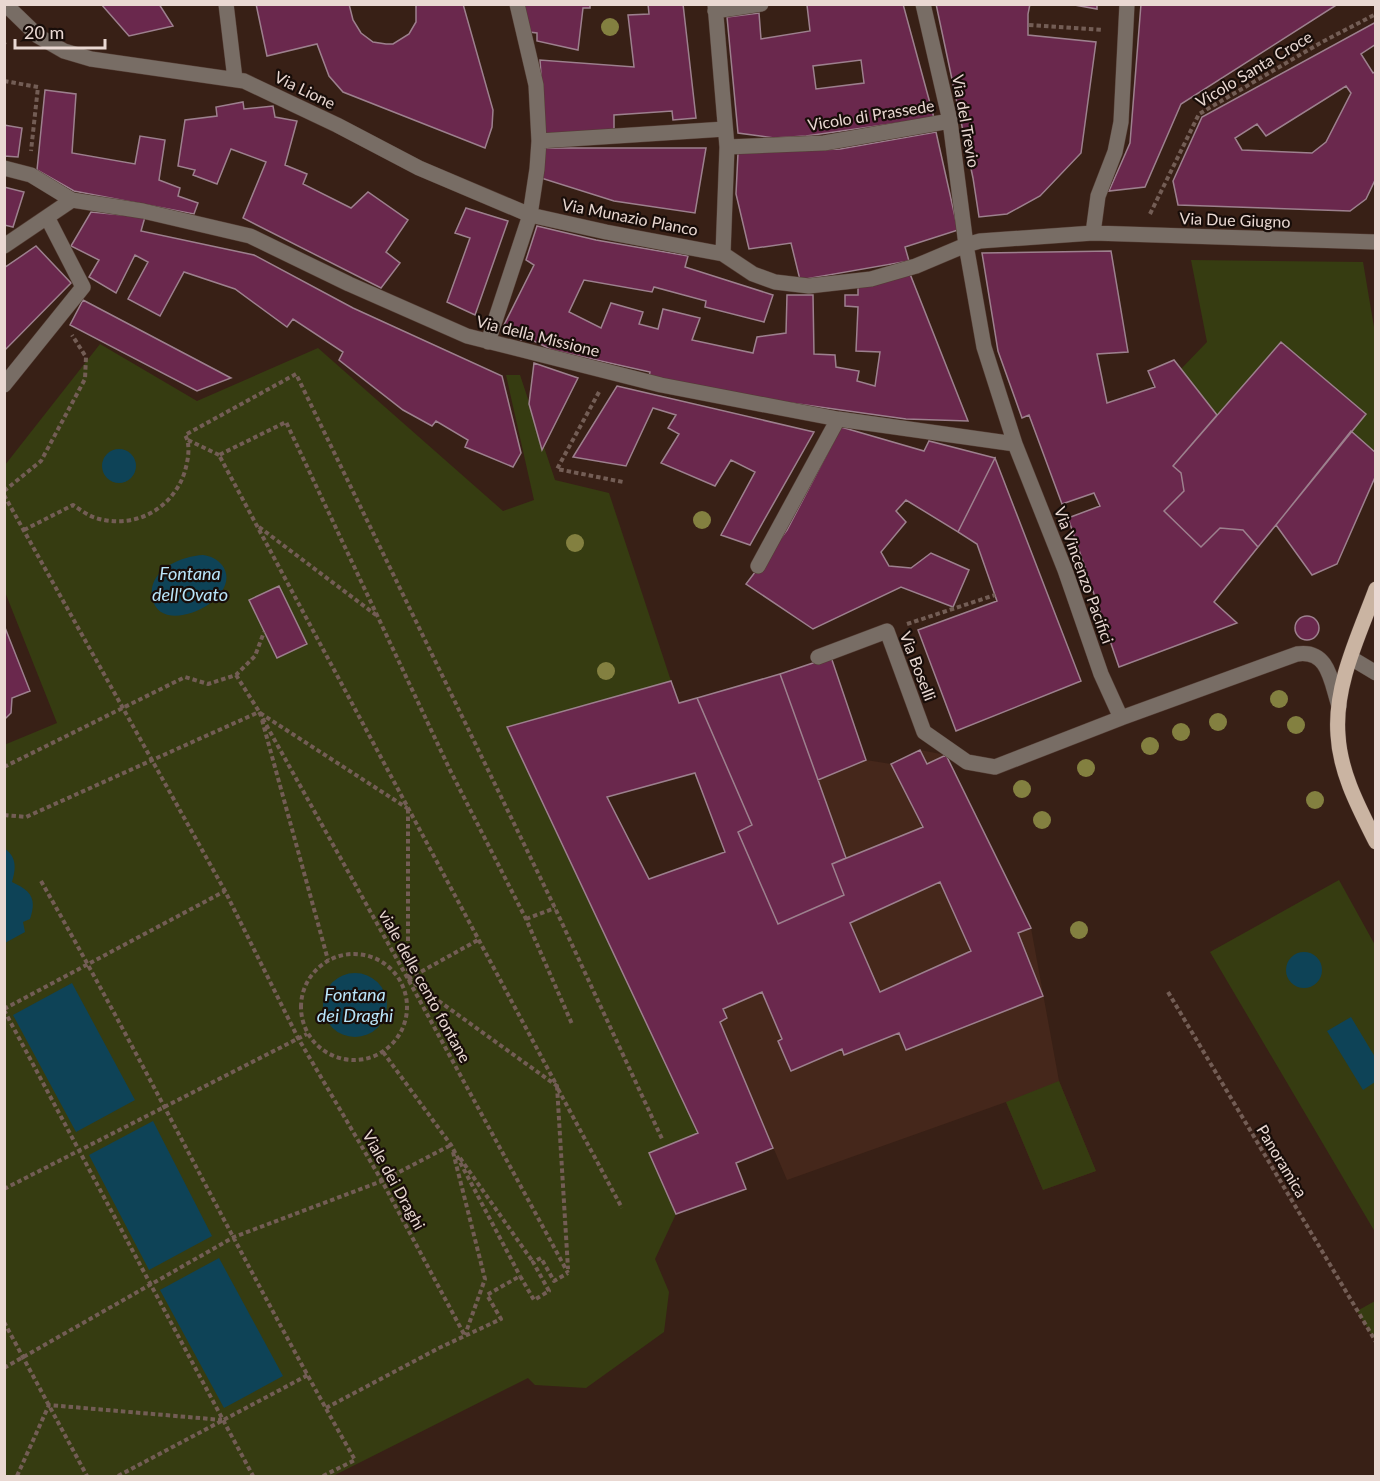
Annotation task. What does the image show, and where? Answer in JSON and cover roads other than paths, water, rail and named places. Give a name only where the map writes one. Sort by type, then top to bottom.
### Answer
[{"type":"main road","points":[[1376,589],[1351,658],[1339,706],[1338,736],[1343,765],[1353,795],[1376,842]]},
{"type":"street","name":"Via Lione","points":[[5,4],[28,28],[51,45],[64,51],[91,59],[251,83],[419,168],[530,215]]},
{"type":"street","points":[[226,4],[235,79]]},
{"type":"street","points":[[488,342],[530,215],[536,184],[539,141],[536,85],[517,4]]},
{"type":"street","points":[[723,254],[726,147],[715,8],[761,4]]},
{"type":"street","name":"Via del Trevio","points":[[923,4],[950,121],[966,244],[984,347],[1015,444]]},
{"type":"street","points":[[1093,233],[1098,196],[1115,152],[1121,122],[1127,4]]},
{"type":"street","name":"Vicolo di Prassede","points":[[726,147],[824,143],[950,121]]},
{"type":"street","points":[[539,141],[725,129]]},
{"type":"street","points":[[4,168],[31,175],[72,200],[4,246]]},
{"type":"street","name":"Via della Missione","points":[[72,200],[143,211],[250,236],[448,329],[488,342],[661,385],[838,419],[1015,444]]},
{"type":"street","name":"Via Munazio Planco","points":[[530,215],[723,254]]},
{"type":"street","points":[[4,385],[83,287],[47,217]]},
{"type":"street","name":"Via Due Giugno","points":[[723,254],[746,270],[764,278],[798,286],[809,286],[871,279],[916,266],[966,244],[991,240],[1093,233],[1376,242]]},
{"type":"street","points":[[758,566],[838,419]]},
{"type":"street","name":"Via Vincenzo Pacifici","points":[[1015,444],[1065,570],[1101,674],[1121,718]]},
{"type":"street","name":"Via Boselli","points":[[818,657],[887,631],[924,732],[967,762],[995,767],[1121,718]]},
{"type":"street","points":[[1121,718],[1297,654],[1306,653],[1318,657],[1324,663],[1339,706]]},
{"type":"street","points":[[1351,658],[1376,673]]},
{"type":"water","points":[[119,449],[131,454],[136,466],[131,478],[119,483],[107,478],[102,466],[107,454]]},
{"type":"water","name":"Fontana dell'Ovato","points":[[203,555],[214,558],[222,565],[226,578],[223,590],[213,601],[199,610],[184,615],[169,615],[158,610],[152,597],[155,579],[168,566],[176,562]]},
{"type":"water","points":[[4,848],[11,855],[14,863],[12,882],[28,892],[33,906],[30,919],[23,922],[25,932],[5,943]]},
{"type":"water","points":[[1304,952],[1317,957],[1322,970],[1317,983],[1304,988],[1291,983],[1286,970],[1291,957]]},
{"type":"water","name":"Fontana dei Draghi","points":[[355,973],[367,975],[378,982],[385,993],[387,1005],[385,1017],[378,1028],[367,1035],[355,1037],[343,1035],[332,1028],[325,1017],[323,1005],[325,993],[332,982],[343,975]]},
{"type":"water","points":[[72,983],[135,1100],[76,1132],[13,1015]]},
{"type":"water","points":[[1351,1017],[1375,1057],[1375,1082],[1363,1090],[1327,1031]]},
{"type":"water","points":[[153,1121],[212,1236],[149,1270],[89,1155]]},
{"type":"water","points":[[219,1258],[283,1376],[224,1408],[160,1290]]}]
